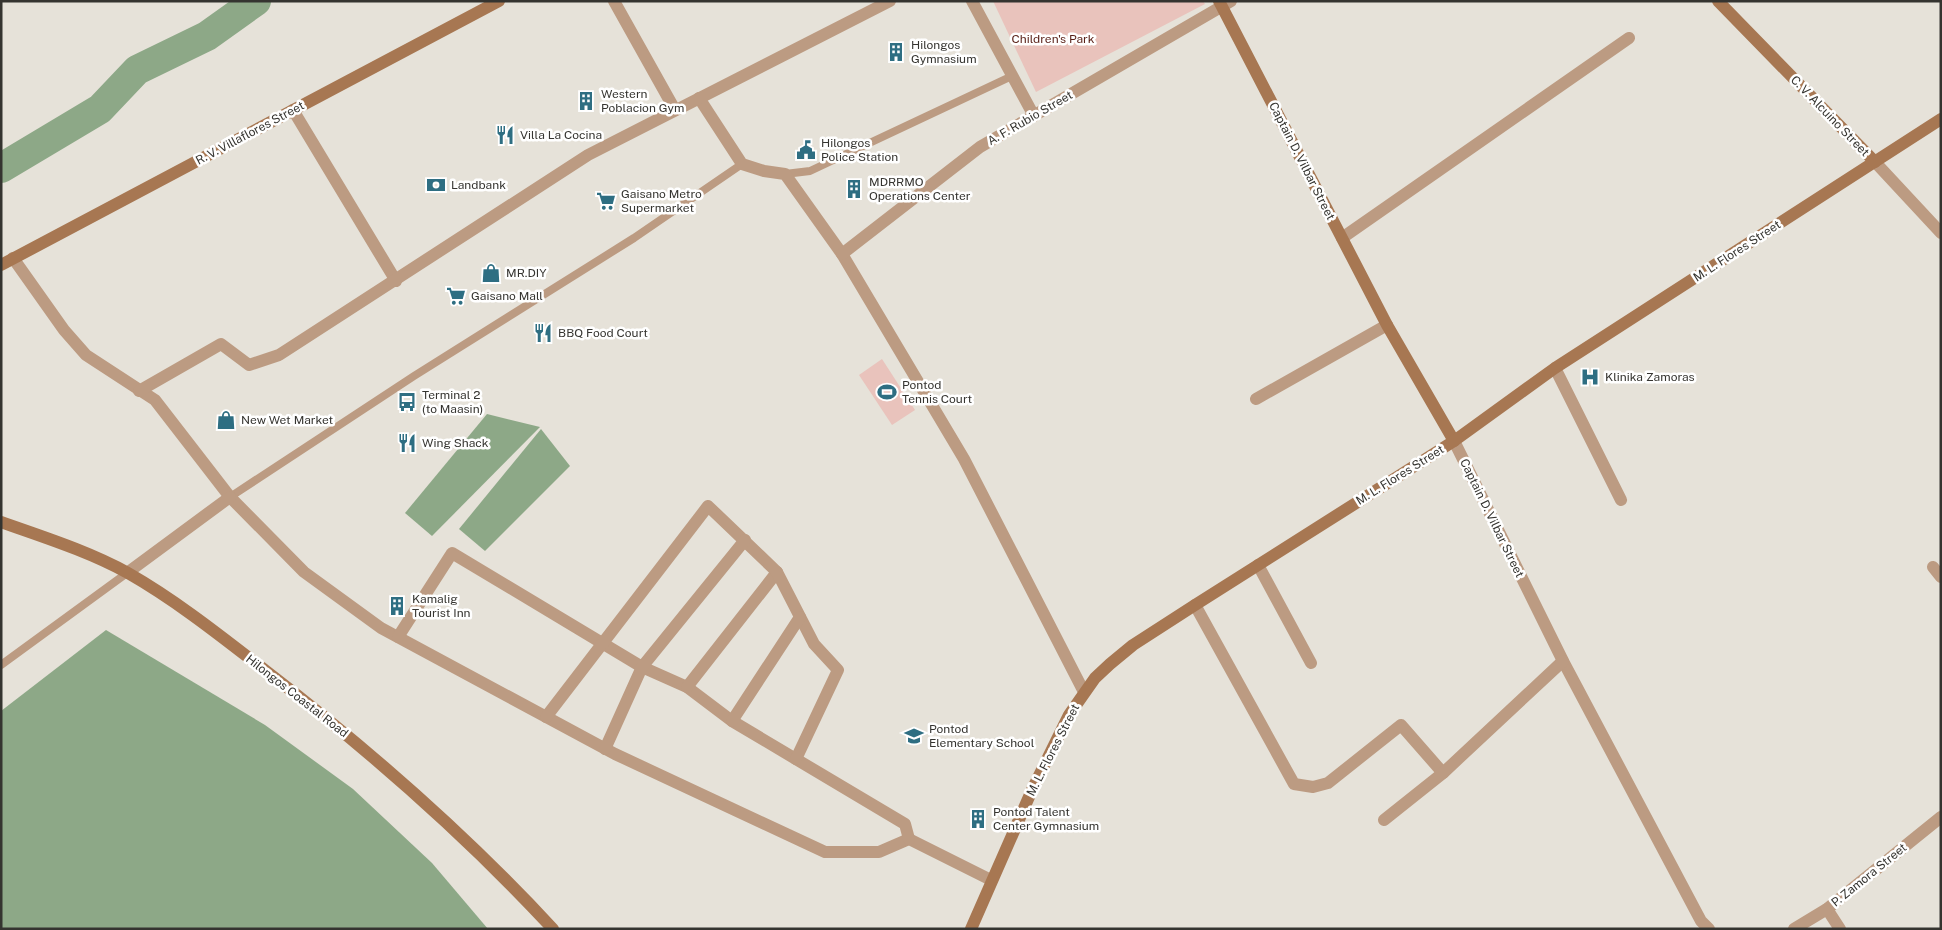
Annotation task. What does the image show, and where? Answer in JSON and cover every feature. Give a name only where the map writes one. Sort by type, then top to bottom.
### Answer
[{"type":"street","name":"R. V. Villaflores Street","points":[[7,262],[499,1]]},
{"type":"street","points":[[614,1],[676,110]]},
{"type":"street","points":[[139,391],[221,344],[249,365],[279,355],[588,155],[890,1]]},
{"type":"street","points":[[972,1],[1034,116]]},
{"type":"street","name":"C. V. Alcuino Street","points":[[1718,1],[1875,162],[1941,233]]},
{"type":"street","name":"A. F. Rubio Street","points":[[842,254],[980,147],[1224,3]]},
{"type":"street","name":"Captain D. Vilbar Street","points":[[1224,3],[1387,325],[1454,441],[1563,660],[1701,921],[1709,929]]},
{"type":"street","points":[[1342,238],[1629,38]]},
{"type":"street","points":[[699,98],[742,164],[764,171],[784,174],[842,254],[964,459],[1084,692]]},
{"type":"street","points":[[294,110],[396,281]]},
{"type":"street","name":"M. L. Flores Street","points":[[971,929],[991,880],[1062,729],[1084,692],[1095,678],[1133,645],[1454,441],[1555,368],[1941,119]]},
{"type":"street","points":[[7,262],[86,355],[155,400],[230,497],[304,572],[381,628],[604,749],[825,852],[879,852],[909,839]]},
{"type":"street","points":[[1256,398],[1387,325]]},
{"type":"street","points":[[1555,368],[1621,500]]},
{"type":"street","points":[[127,573],[230,497]]},
{"type":"street","points":[[546,717],[604,644],[708,506],[778,572],[814,644],[838,670],[796,759]]},
{"type":"street","name":"Hilongos Coastal Road","points":[[1,522],[127,573],[200,620],[308,703],[399,779],[463,836],[553,929]]},
{"type":"street","points":[[604,749],[642,667],[745,540]]},
{"type":"street","points":[[398,637],[452,553],[642,667],[687,687],[732,721],[905,824],[909,839],[991,880]]},
{"type":"street","points":[[1258,565],[1311,663]]},
{"type":"street","points":[[687,687],[778,572]]},
{"type":"street","points":[[1195,605],[1294,784],[1313,787],[1328,783],[1401,724],[1443,773]]},
{"type":"street","points":[[732,721],[800,617]]},
{"type":"street","points":[[1384,820],[1443,773],[1563,660]]},
{"type":"street","name":"P. Zamora Street","points":[[1794,929],[1827,908],[1941,816]]},
{"type":"street","points":[[1827,908],[1840,929]]},
{"type":"lane","points":[[784,174],[810,171],[1012,76]]},
{"type":"lane","points":[[230,497],[414,376],[634,238],[742,164]]},
{"type":"lane","points":[[1,665],[127,573]]},
{"type":"green space","name":"Children's Park","points":[[993,1],[1203,1],[1205,4],[1036,92]]},
{"type":"green space","name":"Pontod Tennis Court","points":[[882,359],[915,410],[892,425],[859,375]]},
{"type":"shaded area","points":[[487,414],[540,427],[432,536],[405,513]]},
{"type":"shaded area","points":[[541,429],[570,466],[485,551],[459,529]]},
{"type":"shaded area","points":[[106,630],[265,725],[353,789],[432,863],[488,929],[1,929],[1,711]]},
{"type":"waterway","points":[[1,168],[100,109],[137,70],[207,36],[256,1]]},
{"type":"place","name":"Hilongos Gymnasium","points":[[896,52]]},
{"type":"place","name":"Western Poblacion Gym","points":[[586,101]]},
{"type":"place","name":"Villa La Cocina","points":[[505,135]]},
{"type":"place","name":"Hilongos Police Station","points":[[806,150]]},
{"type":"place","name":"Landbank","points":[[436,185]]},
{"type":"place","name":"MDRRMO Operations Center","points":[[854,189]]},
{"type":"place","name":"Gaisano Metro Supermarket","points":[[606,201]]},
{"type":"place","name":"MR.DIY","points":[[491,273]]},
{"type":"place","name":"Gaisano Mall","points":[[456,296]]},
{"type":"place","name":"BBQ Food Court","points":[[543,333]]},
{"type":"place","name":"Klinika Zamoras","points":[[1590,377]]},
{"type":"place","name":"Pontod Tennis Court","points":[[887,392]]},
{"type":"place","name":"Terminal 2 (to Maasin)","points":[[407,402]]},
{"type":"place","name":"New Wet Market","points":[[226,420]]},
{"type":"place","name":"Wing Shack","points":[[407,443]]},
{"type":"place","name":"Kamalig Tourist Inn","points":[[397,606]]},
{"type":"place","name":"Pontod Elementary School","points":[[914,736]]},
{"type":"place","name":"Pontod Talent Center Gymnasium","points":[[978,819]]}]
